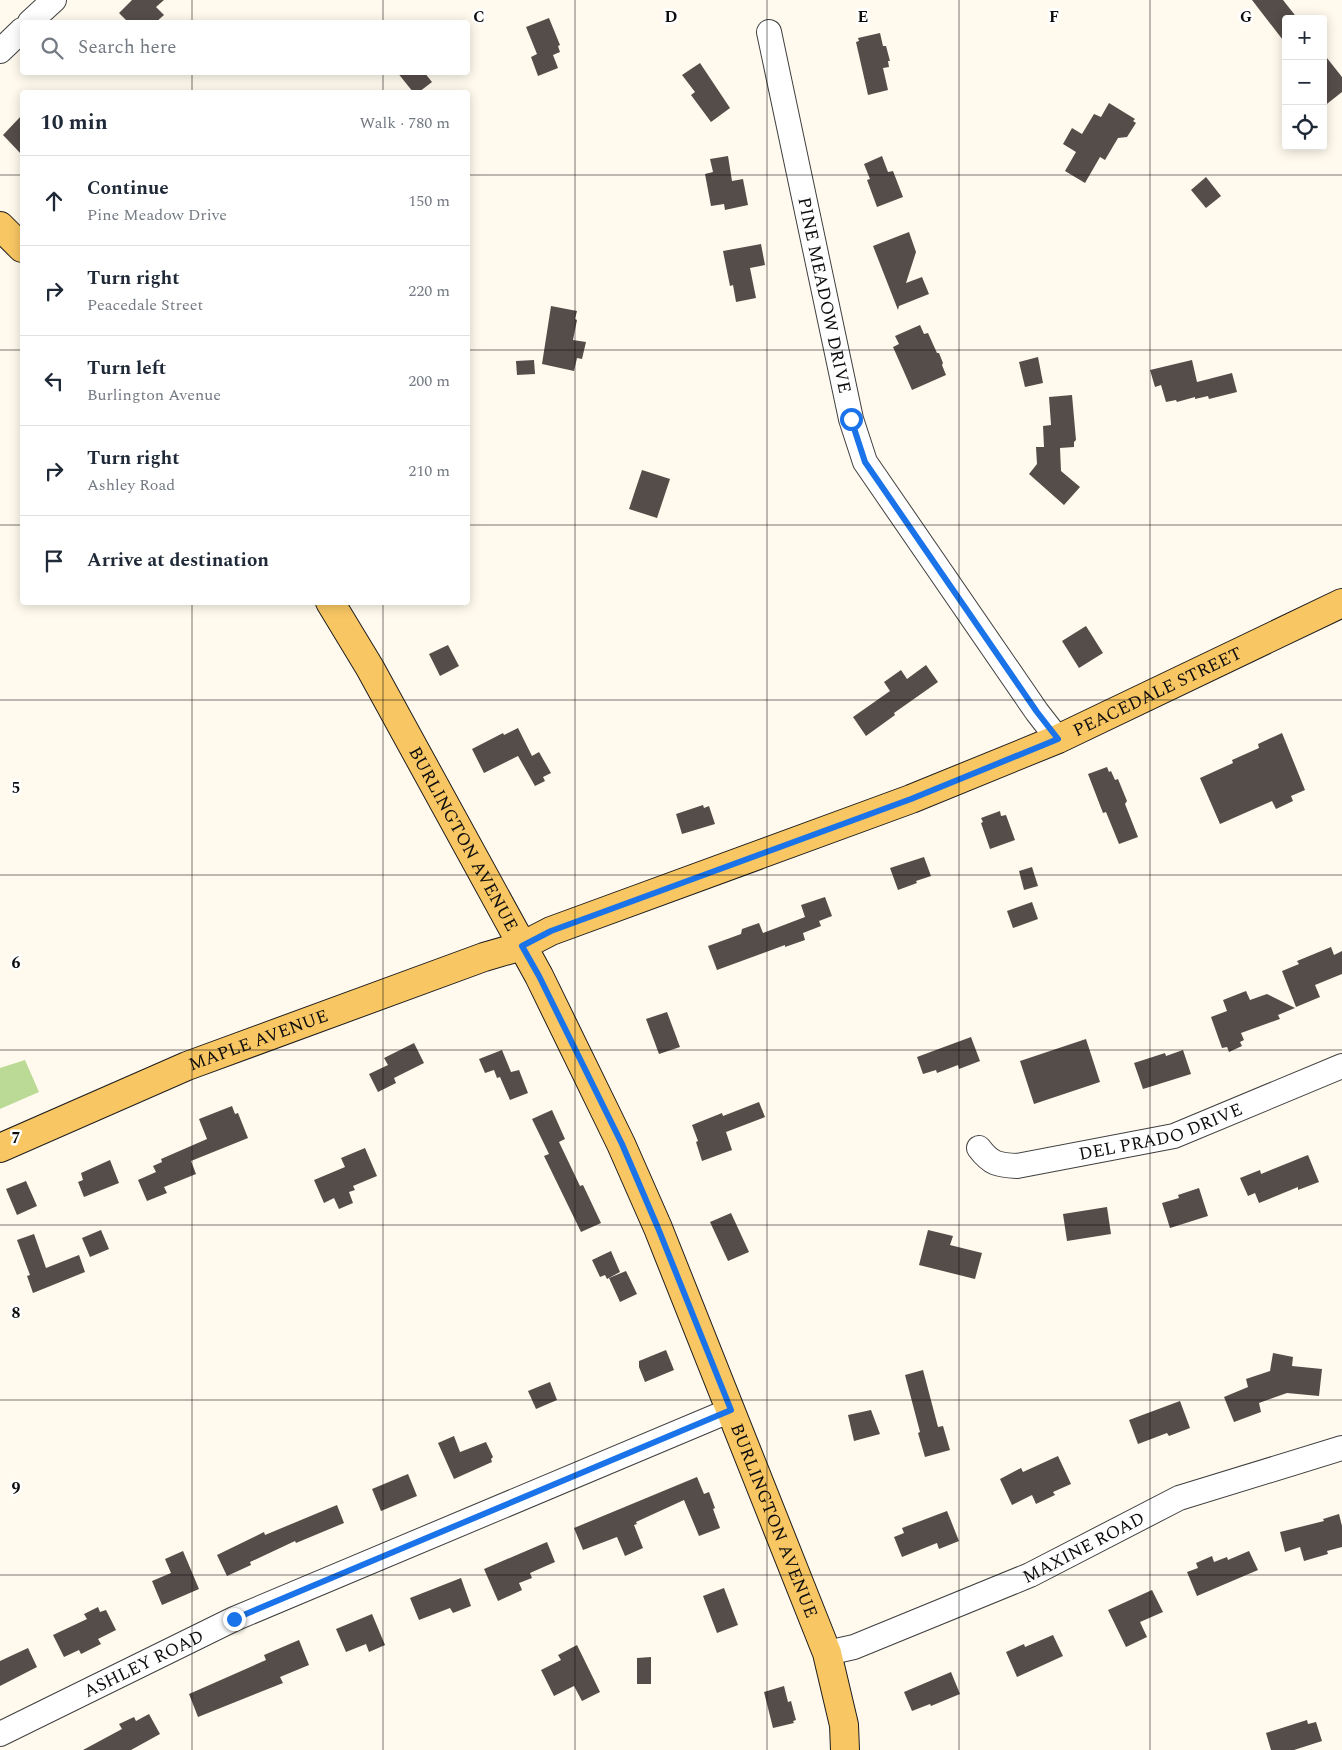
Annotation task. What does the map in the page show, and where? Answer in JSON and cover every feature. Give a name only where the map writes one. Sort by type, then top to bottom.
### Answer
[{"type":"main road","name":"PEACEDALE STREET","points":[[522,946],[551,931],[911,799],[1058,739],[1342,603]]},
{"type":"main road","name":"BURLINGTON AVENUE","points":[[332,605],[370,668],[539,976],[622,1144],[731,1410],[826,1653],[844,1725],[845,1750]]},
{"type":"main road","name":"MAPLE AVENUE","points":[[0,1148],[187,1066],[484,957],[522,946]]},
{"type":"street","points":[[32,20],[54,0]]},
{"type":"street","points":[[0,52],[20,32]]},
{"type":"street","name":"PINE MEADOW DRIVE","points":[[769,32],[851,419],[865,462],[1037,712],[1058,739]]},
{"type":"street","name":"DEL PRADO DRIVE","points":[[979,1148],[988,1159],[1001,1165],[1017,1166],[1174,1136],[1342,1066]]},
{"type":"street","name":"ASHLEY ROAD","points":[[0,1734],[234,1619],[731,1410]]},
{"type":"street","name":"MAXINE ROAD","points":[[826,1653],[854,1646],[1030,1574],[1179,1498],[1342,1448]]},
{"type":"green space","points":[[25,1060],[39,1092],[0,1109],[0,1068]]},
{"type":"building","points":[[132,0],[164,0],[156,7],[164,15],[158,20],[126,20],[119,13]]},
{"type":"building","points":[[1252,0],[1283,0],[1295,15],[1282,15],[1282,39]]},
{"type":"building","points":[[549,18],[560,45],[558,46],[560,52],[553,55],[558,68],[538,76],[531,57],[537,54],[526,27]]},
{"type":"building","points":[[880,33],[883,46],[886,46],[890,61],[888,61],[889,67],[883,68],[888,90],[868,95],[856,42],[859,41],[858,38]]},
{"type":"building","points":[[1327,58],[1342,77],[1342,92],[1327,104]]},
{"type":"building","points":[[700,63],[730,108],[711,122],[691,95],[695,92],[682,75]]},
{"type":"building","points":[[399,75],[426,75],[432,82],[422,90],[411,90]]},
{"type":"building","points":[[1109,103],[1135,119],[1133,121],[1136,123],[1127,137],[1118,138],[1105,160],[1100,157],[1085,183],[1065,171],[1076,152],[1063,144],[1072,128],[1082,134],[1094,114],[1101,117]]},
{"type":"building","points":[[20,117],[20,153],[3,135]]},
{"type":"building","points":[[728,156],[732,181],[743,179],[748,205],[725,210],[724,204],[711,206],[705,174],[713,172],[710,159]]},
{"type":"building","points":[[882,156],[888,172],[893,171],[903,197],[877,207],[867,180],[870,179],[864,164]]},
{"type":"building","points":[[1206,177],[1221,196],[1206,208],[1191,190]]},
{"type":"building","points":[[909,232],[916,252],[906,283],[922,277],[929,294],[899,306],[898,310],[873,246]]},
{"type":"building","points":[[761,244],[765,265],[750,268],[756,298],[736,302],[733,285],[730,286],[723,251]]},
{"type":"building","points":[[551,306],[577,311],[573,340],[586,342],[582,359],[577,358],[574,371],[542,364]]},
{"type":"building","points":[[920,325],[924,334],[928,333],[937,353],[939,353],[946,375],[912,390],[893,347],[899,344],[895,336]]},
{"type":"building","points":[[1038,357],[1043,383],[1025,387],[1019,362]]},
{"type":"building","points":[[534,360],[535,374],[517,375],[516,361]]},
{"type":"building","points":[[1192,360],[1197,382],[1232,373],[1237,392],[1209,399],[1208,396],[1177,402],[1176,400],[1166,402],[1161,385],[1155,387],[1150,370]]},
{"type":"building","points":[[1072,395],[1076,440],[1074,447],[1060,448],[1061,471],[1080,487],[1064,505],[1029,474],[1037,464],[1036,447],[1044,447],[1043,426],[1051,425],[1049,397]]},
{"type":"building","points":[[642,470],[670,479],[657,518],[629,509]]},
{"type":"building","points":[[1086,626],[1103,653],[1079,668],[1062,641]]},
{"type":"building","points":[[448,645],[459,666],[440,676],[429,654]]},
{"type":"building","points":[[926,665],[938,682],[894,713],[895,715],[866,736],[853,717],[890,691],[884,682],[901,670],[907,679]]},
{"type":"building","points":[[518,728],[532,756],[539,752],[551,773],[543,777],[545,781],[535,786],[518,756],[484,773],[472,749],[503,733],[504,735]]},
{"type":"building","points":[[1282,733],[1305,790],[1291,796],[1293,801],[1276,809],[1272,801],[1220,824],[1200,778],[1233,763],[1232,760],[1259,748],[1258,744]]},
{"type":"building","points":[[1107,767],[1115,780],[1118,779],[1127,801],[1125,804],[1138,837],[1119,844],[1106,812],[1103,813],[1088,774]]},
{"type":"building","points":[[703,805],[704,808],[709,806],[715,824],[682,834],[676,814]]},
{"type":"building","points":[[1000,811],[1001,816],[1006,815],[1015,840],[990,849],[981,818]]},
{"type":"building","points":[[924,857],[931,876],[898,890],[890,868]]},
{"type":"building","points":[[1032,867],[1038,886],[1024,890],[1019,871]]},
{"type":"building","points":[[825,897],[832,916],[819,921],[821,926],[803,933],[805,940],[785,947],[785,945],[717,970],[708,946],[741,934],[742,929],[759,923],[763,933],[805,917],[801,905]]},
{"type":"building","points":[[1032,902],[1038,919],[1013,928],[1007,911]]},
{"type":"building","points":[[1331,947],[1334,955],[1342,951],[1342,974],[1315,985],[1320,997],[1296,1007],[1282,971],[1299,964],[1297,961]]},
{"type":"building","points":[[1246,991],[1250,1000],[1267,994],[1295,1008],[1278,1015],[1280,1019],[1241,1033],[1244,1040],[1240,1042],[1242,1046],[1229,1052],[1227,1047],[1222,1048],[1211,1017],[1227,1011],[1223,1000]]},
{"type":"building","points":[[667,1012],[680,1047],[659,1054],[646,1019]]},
{"type":"building","points":[[971,1037],[980,1061],[959,1069],[958,1065],[937,1073],[936,1070],[923,1074],[917,1057]]},
{"type":"building","points":[[1086,1039],[1100,1082],[1034,1104],[1020,1061]]},
{"type":"building","points":[[414,1043],[424,1063],[394,1078],[396,1083],[378,1092],[369,1074],[388,1065],[384,1058]]},
{"type":"building","points":[[502,1050],[511,1072],[519,1070],[528,1093],[510,1100],[500,1077],[497,1078],[494,1070],[485,1073],[479,1059]]},
{"type":"building","points":[[1183,1050],[1191,1074],[1143,1089],[1134,1063],[1165,1053],[1166,1056]]},
{"type":"building","points":[[759,1102],[765,1117],[726,1132],[732,1150],[702,1161],[692,1125],[722,1113],[723,1116]]},
{"type":"building","points":[[232,1106],[235,1114],[238,1113],[248,1138],[191,1161],[196,1174],[164,1187],[167,1193],[147,1201],[138,1180],[156,1172],[153,1166],[162,1162],[161,1159],[207,1139],[199,1119]]},
{"type":"building","points":[[552,1110],[565,1139],[559,1142],[580,1186],[583,1185],[601,1223],[581,1232],[544,1156],[549,1154],[532,1119]]},
{"type":"building","points":[[365,1148],[377,1176],[353,1186],[355,1190],[349,1192],[353,1203],[339,1209],[334,1198],[324,1203],[314,1180],[345,1167],[341,1158]]},
{"type":"building","points":[[1308,1155],[1319,1182],[1298,1190],[1298,1187],[1259,1203],[1255,1193],[1248,1196],[1240,1178],[1260,1170],[1261,1174]]},
{"type":"building","points":[[110,1160],[119,1183],[84,1197],[78,1182],[83,1180],[81,1173]]},
{"type":"building","points":[[26,1181],[37,1206],[17,1215],[6,1189]]},
{"type":"building","points":[[1199,1188],[1208,1216],[1170,1228],[1162,1203],[1179,1198],[1178,1195]]},
{"type":"building","points":[[1107,1207],[1111,1234],[1067,1241],[1063,1214]]},
{"type":"building","points":[[731,1213],[749,1252],[728,1261],[710,1222]]},
{"type":"building","points":[[101,1230],[109,1249],[90,1257],[82,1238]]},
{"type":"building","points":[[928,1230],[953,1236],[950,1245],[982,1253],[975,1279],[919,1265]]},
{"type":"building","points":[[34,1234],[46,1268],[79,1255],[85,1272],[33,1293],[27,1276],[30,1275],[17,1240]]},
{"type":"building","points":[[611,1251],[620,1272],[607,1279],[605,1275],[600,1277],[592,1260]]},
{"type":"building","points":[[626,1271],[637,1294],[620,1302],[609,1278]]},
{"type":"building","points":[[666,1350],[674,1370],[645,1382],[639,1367],[639,1361]]},
{"type":"building","points":[[1273,1353],[1293,1357],[1292,1366],[1322,1369],[1319,1396],[1287,1393],[1259,1403],[1261,1412],[1234,1422],[1224,1397],[1248,1387],[1246,1379],[1270,1371]]},
{"type":"building","points":[[923,1370],[938,1427],[943,1426],[950,1450],[925,1457],[905,1375]]},
{"type":"building","points":[[550,1382],[557,1400],[536,1409],[528,1391]]},
{"type":"building","points":[[1180,1401],[1190,1428],[1169,1436],[1167,1433],[1138,1444],[1129,1420]]},
{"type":"building","points":[[871,1410],[880,1434],[854,1441],[848,1415]]},
{"type":"building","points":[[454,1436],[460,1452],[486,1442],[493,1457],[491,1459],[492,1462],[454,1479],[438,1443]]},
{"type":"building","points":[[1058,1456],[1071,1484],[1053,1492],[1055,1495],[1036,1504],[1032,1495],[1012,1505],[1000,1479],[1021,1468],[1023,1472]]},
{"type":"building","points":[[408,1474],[417,1496],[381,1511],[372,1489]]},
{"type":"building","points":[[697,1477],[704,1494],[709,1492],[720,1528],[699,1536],[684,1500],[636,1522],[637,1524],[634,1525],[643,1548],[625,1556],[617,1537],[583,1550],[574,1528]]},
{"type":"building","points":[[337,1505],[344,1523],[296,1543],[295,1541],[250,1562],[251,1565],[227,1576],[217,1555],[264,1532],[265,1535]]},
{"type":"building","points":[[947,1511],[959,1541],[939,1549],[937,1543],[902,1557],[894,1537],[904,1533],[902,1528]]},
{"type":"building","points":[[1339,1514],[1342,1526],[1342,1547],[1327,1551],[1328,1554],[1304,1561],[1300,1547],[1285,1552],[1280,1532],[1324,1521],[1323,1519]]},
{"type":"building","points":[[547,1542],[555,1562],[530,1573],[532,1578],[519,1583],[522,1590],[498,1601],[484,1569]]},
{"type":"building","points":[[183,1551],[199,1589],[162,1605],[152,1581],[171,1573],[165,1559]]},
{"type":"building","points":[[1249,1551],[1258,1570],[1197,1596],[1187,1572],[1198,1568],[1196,1563],[1212,1556],[1214,1562],[1227,1557],[1228,1560]]},
{"type":"building","points":[[461,1578],[471,1606],[453,1613],[450,1608],[419,1620],[410,1598]]},
{"type":"building","points":[[724,1588],[738,1625],[717,1633],[703,1596]]},
{"type":"building","points":[[1152,1590],[1163,1612],[1140,1622],[1147,1637],[1126,1647],[1108,1610]]},
{"type":"building","points":[[98,1607],[100,1612],[106,1610],[116,1630],[98,1639],[101,1644],[81,1654],[79,1650],[64,1657],[53,1635],[87,1619],[84,1614]]},
{"type":"building","points":[[372,1614],[385,1645],[369,1652],[366,1644],[346,1652],[336,1629]]},
{"type":"building","points":[[1053,1635],[1063,1656],[1017,1677],[1006,1652],[1024,1644],[1025,1647]]},
{"type":"building","points":[[299,1640],[309,1665],[280,1677],[283,1683],[198,1717],[189,1694],[266,1660],[264,1655]]},
{"type":"building","points":[[577,1645],[600,1692],[582,1701],[574,1686],[554,1696],[541,1670],[561,1660],[558,1655]]},
{"type":"building","points":[[28,1648],[37,1667],[0,1686],[0,1661]]},
{"type":"building","points":[[651,1657],[651,1684],[637,1684],[637,1658]]},
{"type":"building","points":[[951,1672],[960,1694],[931,1706],[930,1704],[912,1711],[904,1692]]},
{"type":"building","points":[[784,1686],[788,1702],[791,1701],[796,1720],[793,1721],[794,1723],[773,1728],[764,1692]]},
{"type":"building","points":[[149,1714],[160,1734],[131,1750],[83,1750],[122,1729],[119,1724],[134,1717],[136,1721]]},
{"type":"building","points":[[1307,1720],[1308,1724],[1316,1722],[1322,1741],[1294,1750],[1271,1750],[1266,1733]]},
{"type":"route","points":[[234,1619],[731,1410],[622,1144],[539,976],[522,946],[551,931],[911,799],[1058,739],[1037,712],[865,462],[851,419]]}]
